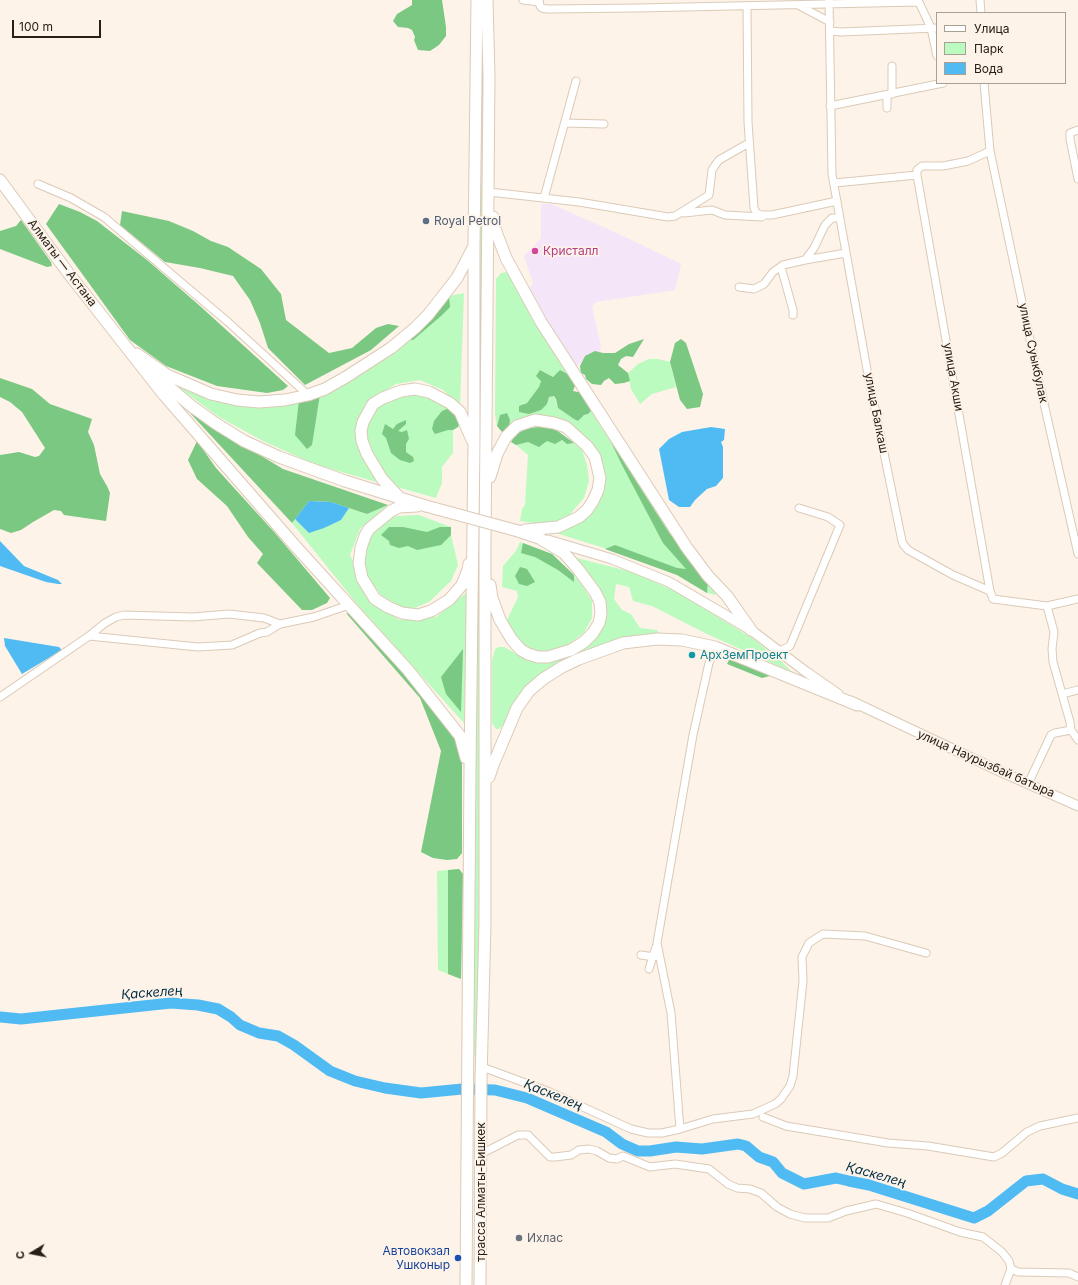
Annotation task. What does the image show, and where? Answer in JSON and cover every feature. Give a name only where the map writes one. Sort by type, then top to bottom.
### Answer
[{"type":"highway","points":[[426,506],[399,507],[391,511],[369,529],[361,548],[359,563],[362,578],[375,599],[402,613],[418,616],[431,611],[450,600],[462,585],[468,570],[473,544],[477,0]]},
{"type":"highway","points":[[486,810],[485,545],[489,129],[487,0]]},
{"type":"highway","points":[[476,127],[489,129]]},
{"type":"highway","name":"Алматы — Астана","points":[[0,180],[69,274],[126,346]]},
{"type":"highway","points":[[488,192],[495,230],[506,258],[540,322],[687,548],[708,576],[727,596],[751,630]]},
{"type":"highway","points":[[126,346],[167,375],[211,394],[237,400],[259,402],[285,400],[308,395],[325,390],[346,377],[391,348],[415,328],[428,315],[457,278],[474,246]]},
{"type":"highway","points":[[126,346],[150,370],[190,405],[244,441],[286,460],[345,481],[539,538],[564,553],[595,592],[600,602],[601,614],[599,623],[593,633],[584,642],[571,650],[548,657],[538,657],[521,650],[512,640],[500,620],[492,598],[485,545]]},
{"type":"highway","points":[[126,346],[169,401],[408,670],[460,736],[470,770]]},
{"type":"highway","points":[[399,498],[382,479],[367,454],[362,442],[361,431],[363,422],[373,404],[383,398],[401,391],[415,389],[429,392],[450,403],[460,412],[474,444]]},
{"type":"highway","points":[[486,495],[491,469],[497,454],[506,437],[518,426],[535,420],[554,422],[566,427],[587,446],[595,457],[600,478],[598,490],[587,510],[579,517],[558,527],[518,531]]},
{"type":"highway","name":"трасса Алматы-Бишкек","points":[[466,1285],[473,544]]},
{"type":"highway","points":[[486,810],[489,779],[503,739],[517,708],[529,691],[543,679],[562,667],[623,643],[657,639],[682,640],[715,647],[857,705]]},
{"type":"highway","name":"трасса Алматы-Бишкек","points":[[480,1285],[481,1080],[486,810]]},
{"type":"highway","points":[[467,1196],[480,1196]]},
{"type":"main road","name":"улица Наурызбай батыра","points":[[539,538],[612,559],[669,582],[751,630],[823,684],[857,705],[1078,806]]},
{"type":"street","points":[[524,0],[539,1],[542,8],[747,6],[829,2],[918,1],[934,28],[936,47]]},
{"type":"street","points":[[980,0],[981,12]]},
{"type":"street","name":"улица Балкаш","points":[[829,2],[832,167],[839,218],[868,375],[902,544],[908,550],[953,575],[990,591],[993,599],[1047,606]]},
{"type":"street","points":[[796,4],[830,22]]},
{"type":"street","points":[[747,6],[749,143],[754,216]]},
{"type":"street","points":[[830,31],[841,32],[934,28]]},
{"type":"street","points":[[887,108],[892,66]]},
{"type":"street","points":[[544,198],[576,81]]},
{"type":"street","points":[[830,106],[938,84]]},
{"type":"street","name":"улица Суыкбулак","points":[[984,84],[990,151],[1036,368],[1078,554]]},
{"type":"street","points":[[565,123],[604,124]]},
{"type":"street","points":[[1078,130],[1070,133],[1078,179]]},
{"type":"street","points":[[712,210],[709,195],[712,170],[719,160],[749,143]]},
{"type":"street","points":[[835,183],[917,175],[917,170],[922,166],[943,166],[968,161],[990,151]]},
{"type":"street","name":"улица Акши","points":[[917,175],[990,591]]},
{"type":"street","points":[[38,184],[71,198],[104,217],[228,322],[308,395]]},
{"type":"street","points":[[488,192],[544,198],[668,217],[681,213],[712,210],[726,215],[761,217],[837,201]]},
{"type":"street","points":[[681,213],[709,195]]},
{"type":"street","points":[[754,208],[758,214],[766,215]]},
{"type":"street","points":[[805,260],[814,248],[825,225],[832,218],[839,218]]},
{"type":"street","points":[[739,287],[754,289],[764,284],[773,272],[782,267],[805,260],[846,253]]},
{"type":"street","points":[[782,267],[793,315]]},
{"type":"street","points":[[780,651],[790,646],[840,525],[828,517],[799,508]]},
{"type":"street","points":[[1078,599],[1047,606],[1054,632],[1052,649],[1053,662],[1071,730],[1078,740]]},
{"type":"street","points":[[89,636],[198,647],[232,645],[255,635],[267,632],[280,624],[314,617],[349,605]]},
{"type":"street","points":[[0,697],[89,636],[105,623],[116,617],[124,615],[193,617],[230,614],[264,618],[280,624]]},
{"type":"street","points":[[649,969],[654,957],[657,943],[692,740],[707,670],[715,647]]},
{"type":"street","points":[[1062,694],[1078,690]]},
{"type":"street","points":[[1028,784],[1051,736],[1055,733],[1071,730]]},
{"type":"street","points":[[482,1067],[550,1092],[631,1129],[648,1132],[662,1133],[680,1130],[713,1120],[752,1114],[775,1104],[781,1099],[790,1086],[793,1076],[803,981],[802,957],[809,943],[823,934],[866,936],[926,954]]},
{"type":"street","points":[[657,943],[671,1013],[680,1130]]},
{"type":"street","points":[[641,955],[654,957]]},
{"type":"street","points":[[763,1116],[786,1126],[888,1143],[928,1146],[994,1156],[1002,1153],[1027,1132],[1040,1126],[1078,1118]]},
{"type":"street","points":[[481,1154],[518,1135],[528,1135],[550,1157],[555,1158],[571,1154],[579,1150],[589,1149],[597,1151],[609,1158],[616,1159],[623,1156],[650,1167],[675,1164],[709,1169],[728,1184],[737,1188],[750,1189],[761,1193],[777,1207],[790,1214],[805,1218],[828,1218],[846,1211],[876,1204],[907,1213],[960,1232],[983,1237],[1002,1252],[1009,1261],[1011,1270],[1005,1285]]},
{"type":"street","points":[[1011,1270],[1018,1272],[1069,1273],[1078,1277]]},
{"type":"shaded area","points":[[541,204],[551,204],[617,233],[681,264],[675,290],[596,302],[592,306],[601,347],[599,354],[575,366],[528,290],[533,283],[524,256],[541,238]]},
{"type":"green space","points":[[412,0],[442,0],[446,36],[439,45],[430,51],[418,50],[412,30],[398,27],[393,21],[397,14],[412,5]]},
{"type":"green space","points":[[479,139],[480,179],[483,189],[478,1053],[473,1058]]},
{"type":"green space","points":[[59,204],[80,212],[97,221],[147,260],[288,386],[283,390],[267,393],[217,386],[166,366],[130,340],[46,224]]},
{"type":"green space","points":[[122,211],[169,221],[193,231],[211,241],[228,247],[261,269],[281,294],[286,320],[329,353],[352,348],[376,328],[388,324],[399,326],[371,350],[305,385],[268,348],[260,323],[250,300],[233,276],[165,262],[120,225]]},
{"type":"green space","points":[[21,220],[51,262],[52,266],[47,267],[0,249],[0,231],[16,226]]},
{"type":"green space","points":[[507,272],[571,376],[553,377],[540,370],[541,381],[539,387],[527,403],[522,404],[547,404],[549,397],[554,396],[558,408],[578,421],[591,411],[670,534],[708,579],[716,595],[707,593],[677,575],[623,554],[556,533],[563,527],[588,516],[602,472],[574,428],[532,417],[510,425],[510,420],[500,415],[497,426],[495,414],[496,279],[501,273]]},
{"type":"green space","points":[[464,293],[460,406],[443,390],[420,380],[396,384],[365,404],[357,431],[383,484],[314,464],[263,441],[219,417],[166,378],[258,407],[353,377],[449,296]]},
{"type":"green space","points":[[449,296],[450,307],[413,340],[407,339]]},
{"type":"green space","points":[[644,339],[633,357],[626,356],[621,359],[618,365],[628,373],[630,381],[615,384],[609,378],[601,385],[592,384],[586,379],[585,375],[581,373],[580,366],[585,356],[595,351],[615,353],[629,344]]},
{"type":"green space","points":[[681,339],[686,343],[703,394],[700,407],[687,409],[680,400],[670,362],[675,343]]},
{"type":"green space","points":[[649,359],[658,359],[670,362],[676,387],[652,394],[640,404],[631,389],[628,373],[638,364]]},
{"type":"green space","points":[[540,370],[553,377],[560,370],[571,376],[576,383],[573,391],[583,393],[591,411],[578,421],[558,408],[554,396],[549,397],[547,404],[541,410],[529,414],[519,412],[519,406],[527,403],[539,387],[541,381],[536,376]]},
{"type":"green space","points":[[0,378],[32,389],[50,404],[92,419],[88,432],[94,445],[100,474],[110,493],[106,521],[64,515],[61,511],[54,510],[21,530],[11,533],[0,529],[0,455],[19,452],[35,457],[39,456],[45,448],[22,412],[10,402],[0,397]]},
{"type":"green space","points":[[320,394],[312,445],[307,449],[295,435],[299,400]]},
{"type":"green space","points":[[401,394],[426,395],[449,408],[458,427],[453,430],[453,453],[442,467],[442,483],[436,498],[397,487],[382,473],[368,443],[366,421],[384,402]]},
{"type":"green space","points":[[449,408],[461,421],[458,427],[453,430],[435,434],[432,429],[434,421],[442,411]]},
{"type":"green space","points":[[190,413],[283,469],[388,505],[367,514],[331,502],[309,501],[292,523]]},
{"type":"green space","points":[[507,413],[510,420],[509,429],[502,432],[497,426],[500,415]]},
{"type":"green space","points":[[406,420],[406,424],[398,431],[402,432],[407,430],[409,439],[406,444],[406,452],[413,457],[414,461],[410,463],[400,460],[391,453],[386,438],[382,434],[385,424],[393,429],[397,424]]},
{"type":"green space","points":[[540,427],[555,429],[574,443],[567,444],[562,440],[555,444],[547,441],[539,447],[528,442],[516,445],[511,442],[516,434],[528,428]]},
{"type":"green space","points":[[562,440],[567,444],[574,443],[582,450],[587,465],[589,481],[584,498],[565,520],[541,524],[520,521],[522,509],[525,505],[528,455],[516,445],[528,442],[539,446],[547,441]]},
{"type":"green space","points":[[197,441],[216,468],[275,533],[330,598],[327,603],[312,610],[302,610],[257,563],[263,554],[248,537],[227,506],[197,479],[188,460]]},
{"type":"green space","points":[[611,442],[670,534],[708,579],[707,593],[677,575],[605,549],[615,545],[677,568],[686,569],[663,543]]},
{"type":"green space","points":[[388,505],[360,529],[350,555],[375,603],[399,620],[436,617],[467,592],[464,723],[361,609],[292,523],[295,519],[309,533],[341,520],[349,508],[367,514]]},
{"type":"green space","points":[[419,515],[451,527],[451,535],[458,565],[451,581],[429,602],[412,609],[402,608],[381,595],[367,577],[363,564],[368,542],[389,517]]},
{"type":"green space","points":[[389,527],[403,527],[427,532],[440,527],[451,527],[451,535],[441,545],[417,550],[408,546],[399,548],[390,545],[389,541],[381,535]]},
{"type":"green space","points":[[520,542],[552,554],[572,573],[592,601],[592,618],[584,633],[563,648],[538,652],[522,644],[506,622],[518,597],[517,591],[502,587],[503,566],[516,551]]},
{"type":"green space","points":[[523,543],[552,554],[574,575],[574,582],[558,570],[535,557],[521,553]]},
{"type":"green space","points":[[573,557],[632,572],[677,592],[752,638],[779,659],[792,672],[709,635],[652,606],[633,601],[629,587],[616,584],[614,599],[622,610],[631,614],[640,628],[657,630],[659,634],[634,636],[591,648],[548,669],[518,695],[510,714],[503,725],[499,729],[496,729],[492,723],[492,661],[495,649],[504,647],[529,660],[575,650],[603,621]]},
{"type":"green space","points":[[520,567],[527,569],[535,582],[527,586],[519,584],[515,576]]},
{"type":"green space","points":[[346,613],[356,616],[455,736],[462,760],[462,853],[457,859],[447,860],[433,858],[421,852],[441,751],[420,698]]},
{"type":"green space","points":[[463,649],[461,712],[446,694],[441,677]]},
{"type":"green space","points":[[731,659],[771,675],[762,678],[727,664]]},
{"type":"green space","points":[[459,869],[463,874],[461,979],[438,970],[437,871]]},
{"type":"green space","points":[[459,869],[463,874],[461,979],[448,974],[448,870]]},
{"type":"water","points":[[711,427],[725,429],[724,440],[721,442],[723,447],[723,478],[716,486],[707,489],[690,507],[679,507],[669,500],[659,449],[669,439],[682,432]]},
{"type":"water","points":[[309,501],[331,502],[349,508],[341,520],[309,533],[295,519]]},
{"type":"water","points":[[0,541],[24,566],[58,580],[62,584],[46,582],[0,566]]},
{"type":"water","points":[[4,638],[59,647],[62,650],[22,674],[5,646]]},
{"type":"waterway","name":"Қаскелең","points":[[0,1017],[21,1019],[171,1003],[198,1005],[218,1009],[240,1025],[259,1033],[278,1036],[294,1045],[330,1071],[355,1081],[385,1088],[421,1093],[462,1089],[495,1090],[527,1098],[606,1132],[622,1144],[638,1151],[650,1151],[676,1147],[702,1149],[738,1144],[746,1146],[759,1157],[773,1162],[782,1173],[804,1184],[836,1178],[869,1185],[974,1218],[988,1211],[1026,1181],[1043,1179],[1062,1189],[1078,1194]]},
{"type":"place","name":"Royal Petrol","points":[[426,221]]},
{"type":"place","name":"Кристалл","points":[[535,251]]},
{"type":"place","name":"АрхЗемПроект","points":[[692,655]]},
{"type":"place","name":"Ихлас","points":[[519,1238]]},
{"type":"place","name":"Автовокзал Ушконыр","points":[[458,1258]]}]
